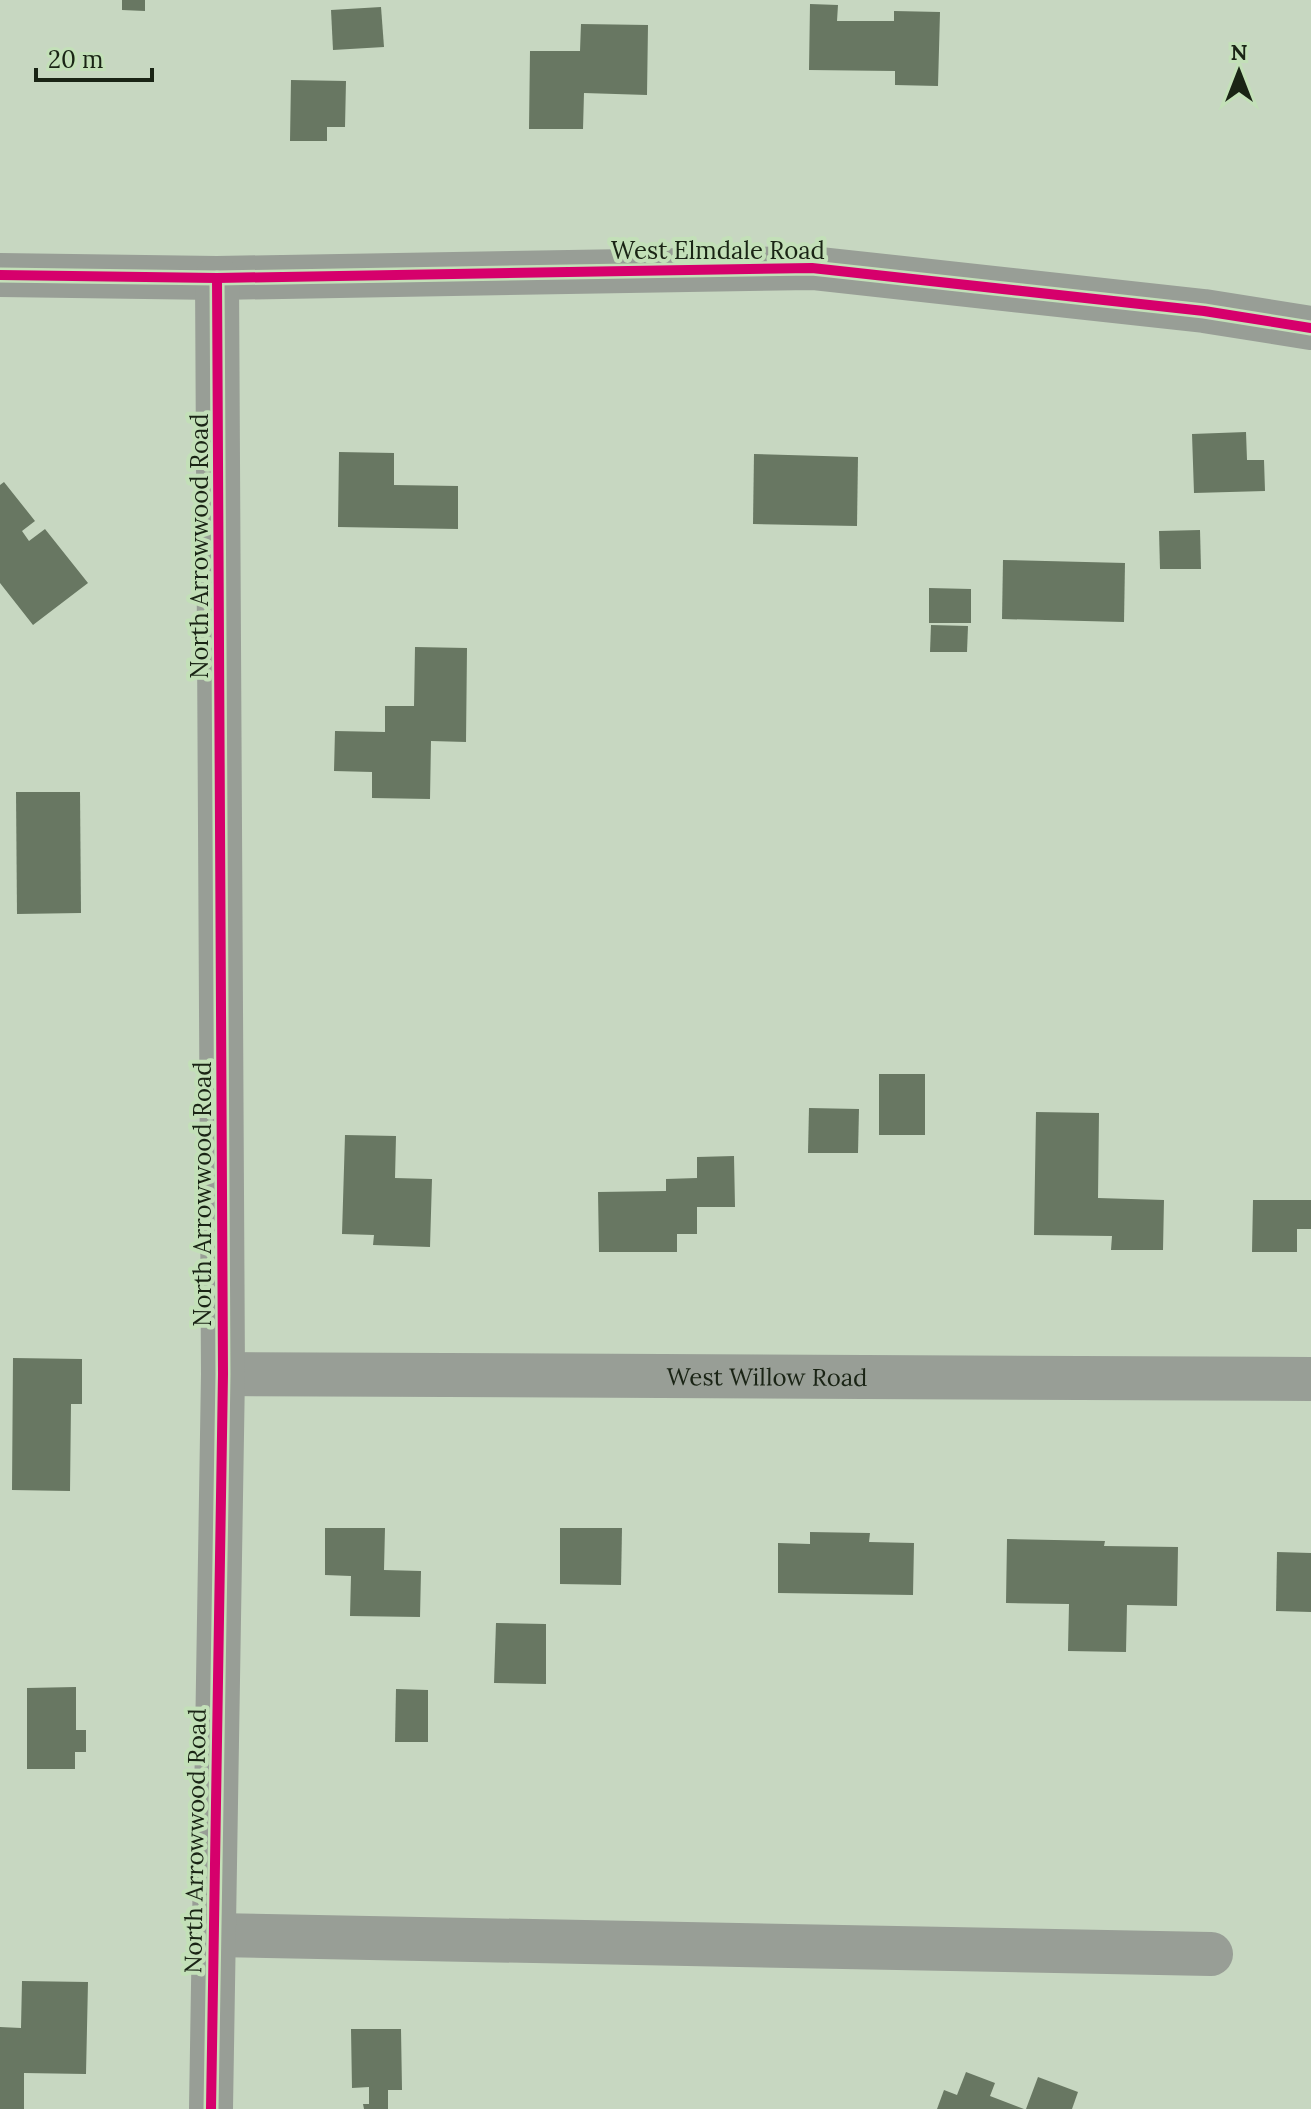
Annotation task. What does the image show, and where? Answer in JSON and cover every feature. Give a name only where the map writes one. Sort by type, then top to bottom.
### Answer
[{"type":"street","name":"West Elmdale Road","points":[[0,275],[217,278],[812,268],[1204,311],[1311,328]]},
{"type":"street","name":"North Arrowwood Road","points":[[211,2109],[223,1374],[217,278]]},
{"type":"street","name":"West Willow Road","points":[[223,1374],[1311,1379]]},
{"type":"street","points":[[214,1935],[1211,1954]]},
{"type":"building","points":[[122,0],[145,0],[145,11],[122,10]]},
{"type":"building","points":[[810,4],[838,5],[837,21],[894,21],[894,11],[940,12],[938,86],[895,85],[895,71],[809,70]]},
{"type":"building","points":[[381,7],[384,47],[333,50],[331,10]]},
{"type":"building","points":[[581,24],[648,25],[647,95],[584,93],[583,129],[529,129],[530,51],[580,51]]},
{"type":"building","points":[[291,80],[346,81],[345,127],[327,127],[327,141],[290,141]]},
{"type":"building","points":[[1246,432],[1247,460],[1264,460],[1265,491],[1194,493],[1192,434]]},
{"type":"building","points":[[339,452],[394,453],[394,485],[458,486],[458,529],[338,527]]},
{"type":"building","points":[[754,454],[858,457],[857,526],[753,524]]},
{"type":"building","points":[[4,482],[35,521],[22,531],[29,541],[45,529],[88,583],[33,625],[0,583],[0,485]]},
{"type":"building","points":[[1200,530],[1201,569],[1160,569],[1159,531]]},
{"type":"building","points":[[1003,560],[1125,563],[1124,622],[1002,619]]},
{"type":"building","points":[[929,588],[971,589],[971,623],[929,623]]},
{"type":"building","points":[[931,625],[968,626],[967,652],[930,652]]},
{"type":"building","points":[[415,647],[467,648],[466,742],[431,741],[430,799],[372,798],[372,772],[334,771],[335,731],[385,732],[385,706],[414,706]]},
{"type":"building","points":[[16,792],[80,792],[81,913],[17,914]]},
{"type":"building","points":[[879,1074],[925,1074],[925,1135],[879,1135]]},
{"type":"building","points":[[809,1108],[859,1109],[858,1153],[808,1153]]},
{"type":"building","points":[[1036,1112],[1099,1113],[1098,1198],[1164,1200],[1163,1250],[1111,1250],[1112,1236],[1034,1235]]},
{"type":"building","points":[[345,1135],[396,1136],[395,1178],[432,1179],[430,1247],[373,1245],[374,1235],[342,1234]]},
{"type":"building","points":[[734,1156],[735,1207],[697,1207],[697,1234],[677,1234],[677,1252],[599,1252],[598,1192],[666,1191],[666,1179],[697,1178],[697,1157]]},
{"type":"building","points":[[1253,1200],[1311,1200],[1311,1229],[1297,1229],[1297,1252],[1252,1252]]},
{"type":"building","points":[[13,1358],[82,1359],[82,1404],[71,1404],[70,1491],[12,1490]]},
{"type":"building","points":[[325,1528],[385,1528],[384,1570],[421,1571],[420,1617],[350,1616],[351,1576],[325,1575]]},
{"type":"building","points":[[560,1528],[622,1528],[621,1585],[560,1584]]},
{"type":"building","points":[[810,1532],[870,1533],[869,1542],[914,1543],[913,1595],[778,1593],[778,1543],[810,1544]]},
{"type":"building","points":[[1007,1539],[1105,1541],[1104,1546],[1178,1547],[1177,1606],[1127,1605],[1126,1652],[1068,1651],[1069,1604],[1006,1603]]},
{"type":"building","points":[[1277,1552],[1311,1553],[1311,1612],[1276,1611]]},
{"type":"building","points":[[496,1623],[546,1624],[546,1684],[494,1683]]},
{"type":"building","points":[[76,1687],[76,1730],[86,1730],[86,1752],[75,1752],[75,1769],[27,1769],[27,1688]]},
{"type":"building","points":[[396,1689],[428,1690],[428,1742],[395,1742]]},
{"type":"building","points":[[22,1981],[88,1982],[86,2074],[24,2073],[24,2109],[0,2109],[0,2027],[21,2028]]},
{"type":"building","points":[[351,2029],[401,2029],[402,2090],[388,2090],[388,2109],[364,2109],[363,2104],[369,2104],[369,2087],[352,2088]]},
{"type":"building","points":[[966,2072],[995,2083],[990,2096],[1024,2109],[937,2109],[944,2090],[957,2095]]},
{"type":"building","points":[[1038,2077],[1078,2092],[1072,2109],[1026,2109]]},
{"type":"cycle path","points":[[0,275],[217,278],[812,268],[1204,311],[1311,328]]},
{"type":"cycle path","points":[[211,2109],[223,1374],[217,278]]}]
